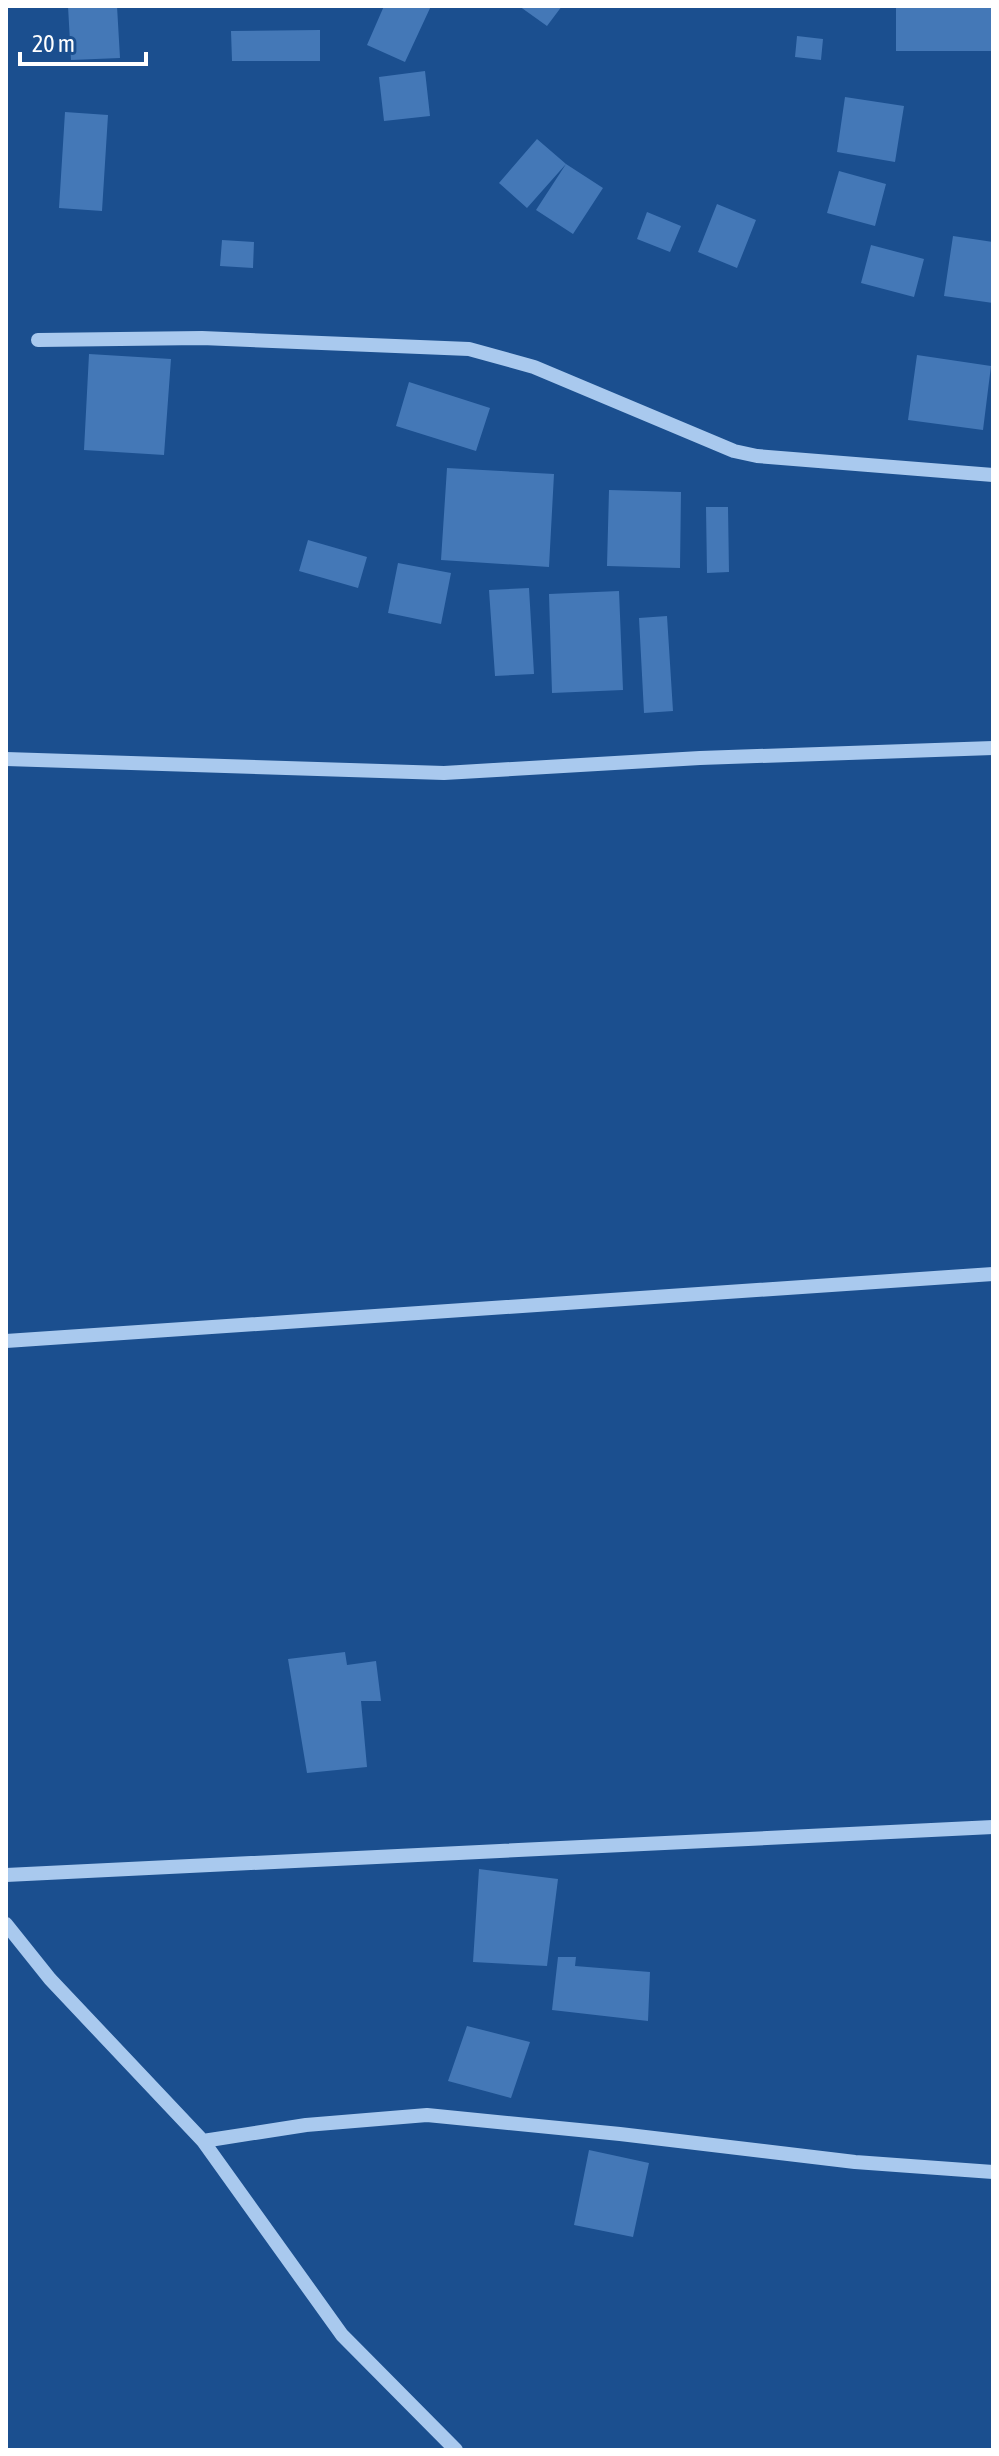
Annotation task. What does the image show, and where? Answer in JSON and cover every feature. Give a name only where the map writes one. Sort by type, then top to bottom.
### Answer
[{"type":"street","points":[[38,340],[202,338],[469,349],[534,367],[734,451],[757,456],[993,475]]},
{"type":"street","points":[[6,759],[444,773],[700,758],[993,748]]},
{"type":"street","points":[[6,1341],[993,1274]]},
{"type":"street","points":[[6,1875],[993,1827]]},
{"type":"street","points":[[6,1924],[50,1979],[203,2141],[342,2335],[456,2450]]},
{"type":"street","points":[[203,2141],[293,2126],[427,2115],[855,2162],[993,2172]]},
{"type":"building","points":[[68,6],[117,6],[120,58],[71,60]]},
{"type":"building","points":[[384,6],[431,6],[405,62],[367,45]]},
{"type":"building","points":[[519,6],[562,6],[547,26]]},
{"type":"building","points":[[896,6],[991,6],[991,51],[896,51]]},
{"type":"building","points":[[320,30],[320,61],[232,61],[231,31]]},
{"type":"building","points":[[797,36],[823,39],[821,60],[795,57]]},
{"type":"building","points":[[425,71],[430,116],[384,121],[379,77]]},
{"type":"building","points":[[845,97],[904,106],[895,162],[837,152]]},
{"type":"building","points":[[65,112],[108,115],[102,211],[59,208]]},
{"type":"building","points":[[537,139],[566,164],[527,208],[499,183]]},
{"type":"building","points":[[566,164],[603,188],[573,234],[536,210]]},
{"type":"building","points":[[839,171],[886,184],[875,226],[827,213]]},
{"type":"building","points":[[717,204],[756,220],[737,268],[698,252]]},
{"type":"building","points":[[647,212],[681,226],[670,252],[637,239]]},
{"type":"building","points":[[953,236],[993,242],[993,303],[944,296]]},
{"type":"building","points":[[222,240],[254,242],[253,268],[220,266]]},
{"type":"building","points":[[871,245],[924,259],[914,297],[861,283]]},
{"type":"building","points":[[89,354],[171,359],[164,455],[84,450]]},
{"type":"building","points":[[917,355],[991,366],[983,430],[908,420]]},
{"type":"building","points":[[409,382],[490,408],[476,451],[396,426]]},
{"type":"building","points":[[447,468],[554,474],[549,567],[441,560]]},
{"type":"building","points":[[609,490],[681,492],[680,568],[607,566]]},
{"type":"building","points":[[706,507],[728,507],[729,572],[707,573]]},
{"type":"building","points":[[308,540],[367,557],[358,588],[299,571]]},
{"type":"building","points":[[398,563],[451,573],[441,624],[388,613]]},
{"type":"building","points":[[529,588],[534,674],[495,676],[489,590]]},
{"type":"building","points":[[619,591],[623,690],[552,693],[549,594]]},
{"type":"building","points":[[667,616],[673,711],[644,713],[639,618]]},
{"type":"building","points":[[345,1652],[347,1665],[376,1661],[381,1701],[361,1701],[367,1767],[307,1773],[288,1659]]},
{"type":"building","points":[[479,1869],[558,1879],[547,1966],[473,1962]]},
{"type":"building","points":[[558,1957],[576,1957],[575,1966],[650,1972],[648,2021],[552,2010]]},
{"type":"building","points":[[467,2026],[530,2042],[511,2098],[448,2081]]},
{"type":"building","points":[[589,2150],[649,2163],[633,2237],[574,2225]]}]
